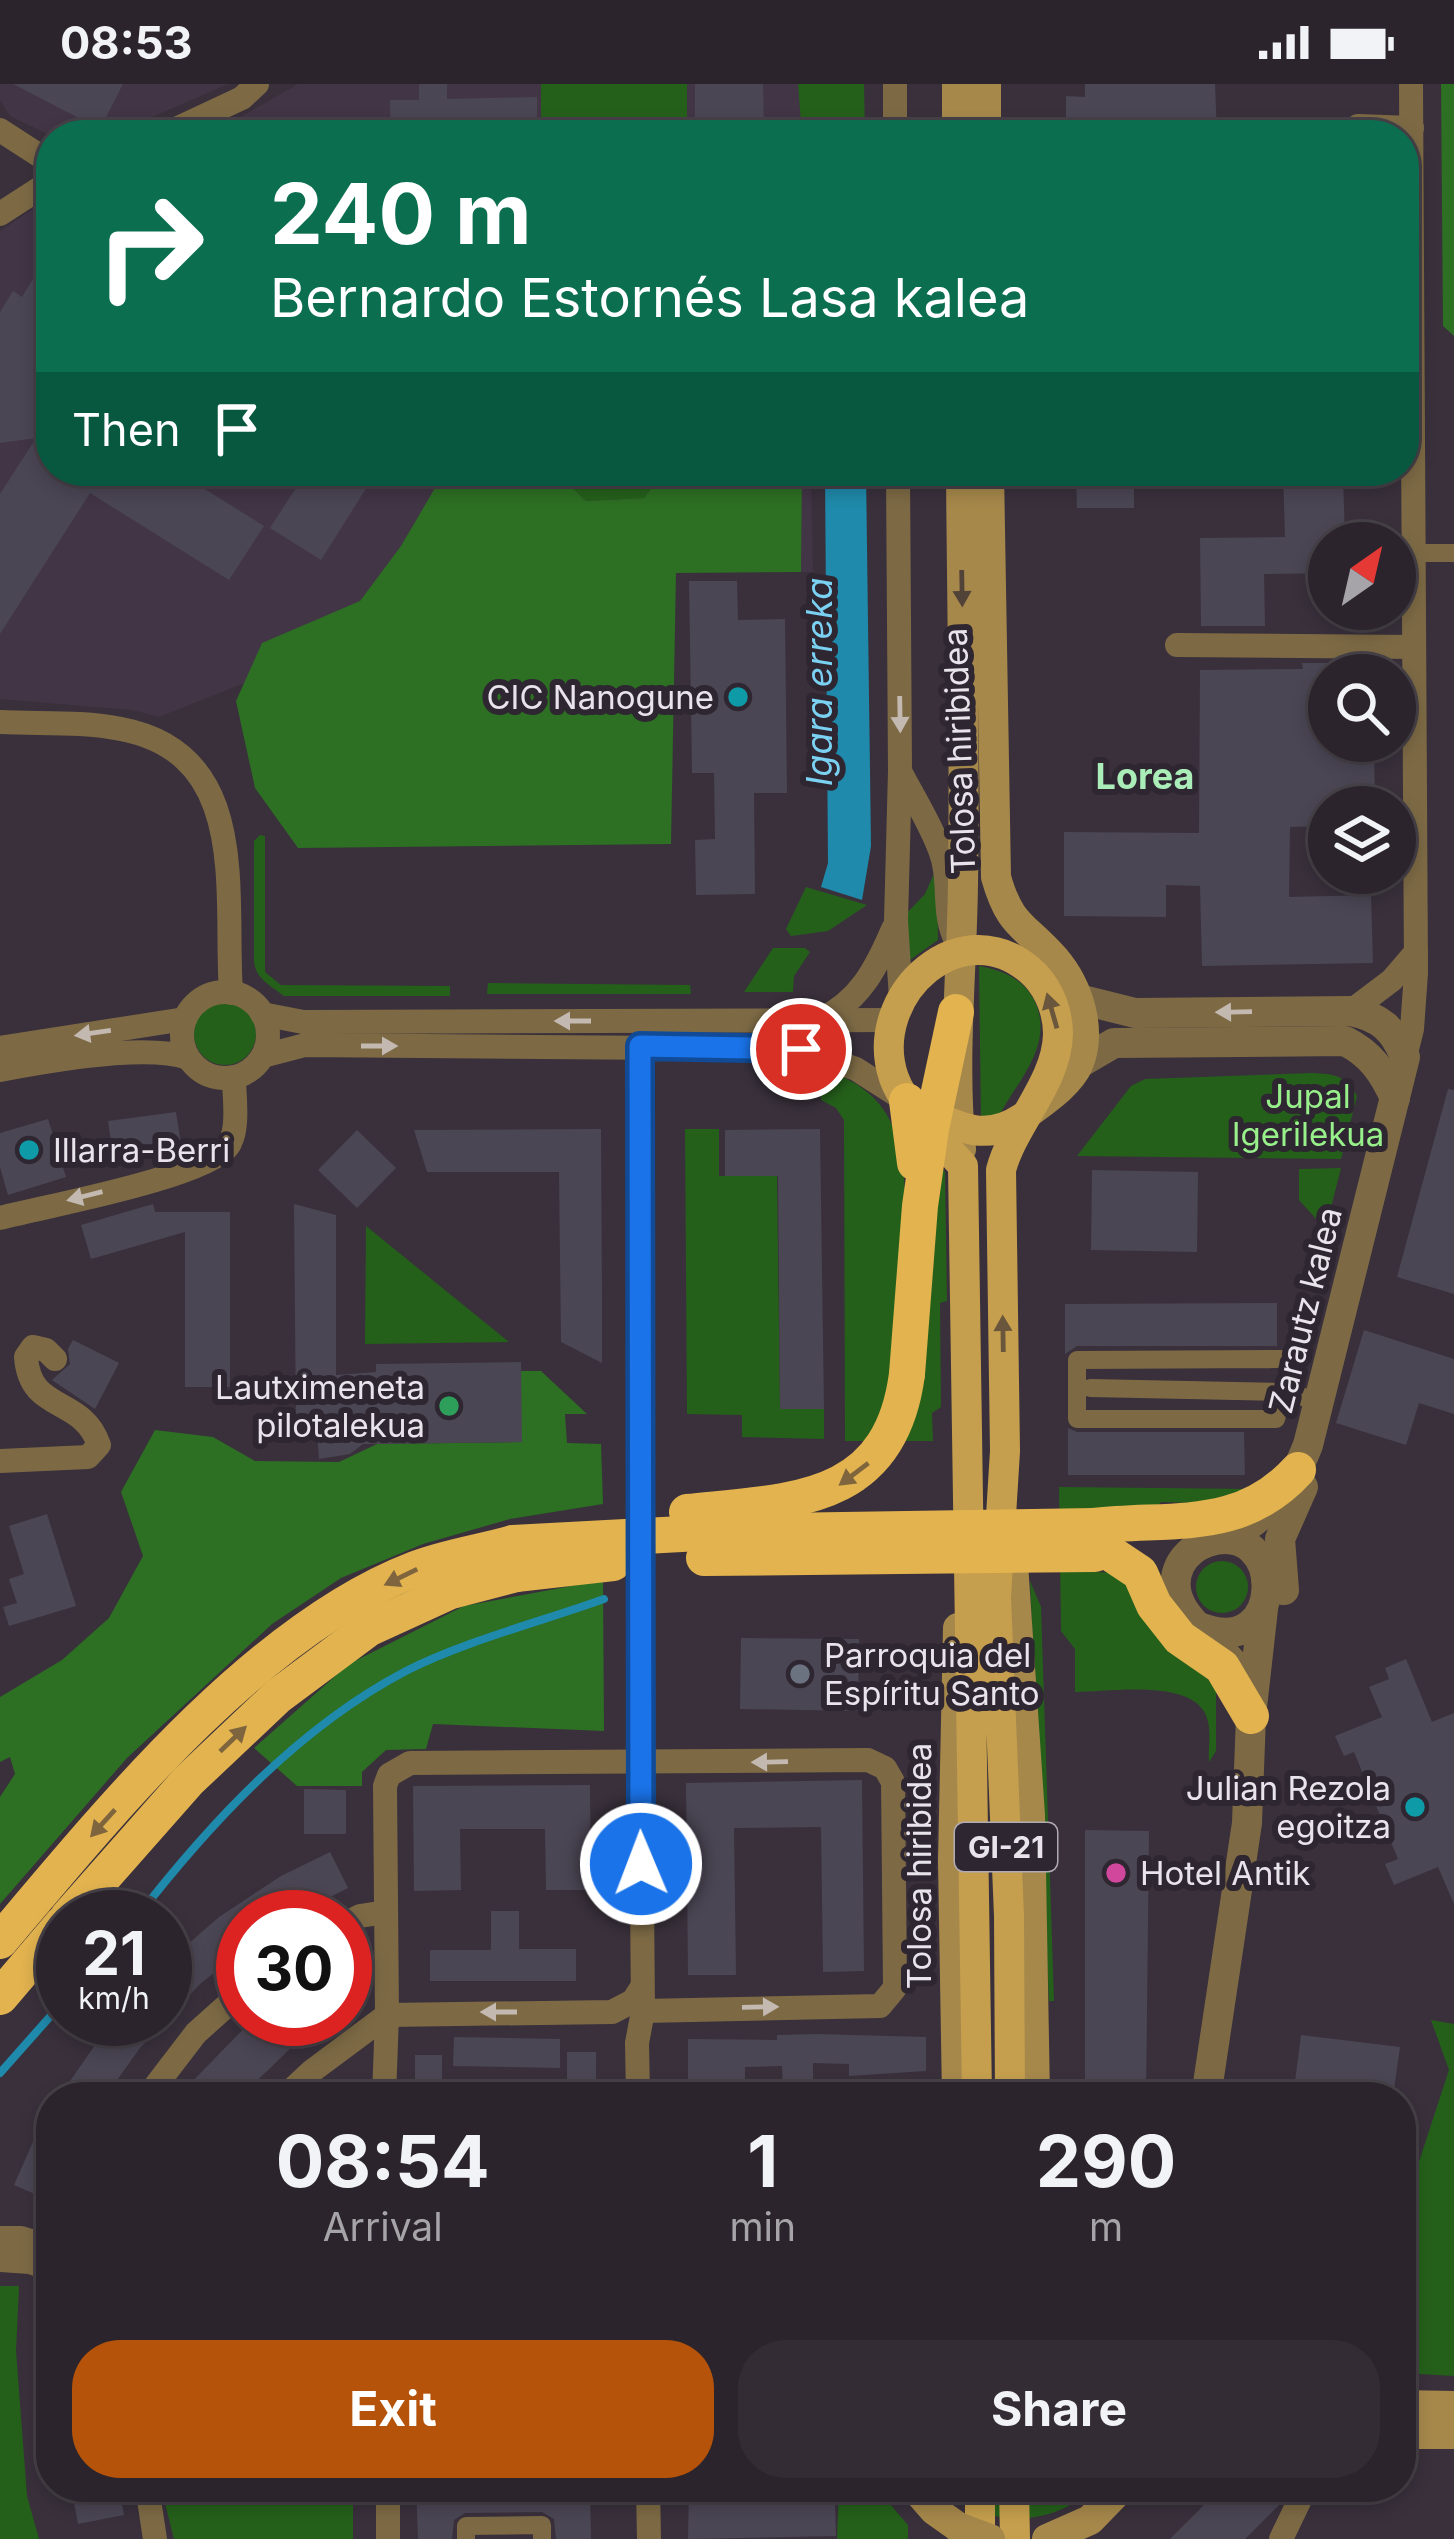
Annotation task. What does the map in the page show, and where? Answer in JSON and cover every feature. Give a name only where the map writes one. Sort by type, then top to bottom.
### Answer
[{"type":"highway","points":[[92,1890],[188,1781],[278,1696],[368,1629],[587,1522],[792,1501],[821,1494],[858,1473],[884,1446],[903,1402],[920,1206],[956,1012]]},
{"type":"highway","points":[[1100,1545],[1240,1513],[1269,1496],[1296,1468]]},
{"type":"highway","points":[[0,1940],[185,1733],[267,1659],[330,1614],[414,1569],[719,1532],[1100,1545],[1168,1532],[1216,1540]]},
{"type":"highway","points":[[1100,1545],[1144,1566],[1190,1617]]},
{"type":"highway","points":[[1100,1545],[1140,1573],[1154,1605],[1180,1638],[1222,1667],[1252,1716]]},
{"type":"highway","points":[[0,1997],[36,1954]]},
{"type":"main road","points":[[957,84],[958,120]]},
{"type":"main road","points":[[986,84],[986,120]]},
{"type":"main road","name":"Tolosa hiribidea","points":[[956,1012],[962,952],[961,486]]},
{"type":"main road","name":"Tolosa hiribidea","points":[[989,486],[996,877],[1005,909],[1059,964],[1079,999]]},
{"type":"main road","points":[[897,1010],[923,971],[942,958],[982,950],[1008,957],[1031,972],[1050,996],[1058,1029],[1043,1083],[1022,1118],[1001,1170],[1005,1451],[1030,1815],[1035,2082]]},
{"type":"main road","points":[[933,1119],[992,1131],[1022,1118],[1053,1093],[1078,1064],[1082,1046],[1079,999]]},
{"type":"main road","name":"Tolosa hiribidea","points":[[897,1010],[890,1060],[896,1083],[933,1119],[963,1166],[977,2082]]},
{"type":"main road","name":"GI-21","points":[[1005,1451],[997,1597],[1010,2082]]},
{"type":"main road","name":"Tolosa hiribidea","points":[[957,2082],[955,1672],[966,1491]]},
{"type":"main road","points":[[1416,2405],[1454,2406]]},
{"type":"main road","points":[[1416,2434],[1454,2434]]},
{"type":"main road","points":[[1014,2502],[1015,2539]]},
{"type":"main road","points":[[1069,2533],[1107,2502]]},
{"type":"main road","points":[[947,2520],[991,2539]]},
{"type":"street","points":[[195,120],[242,98],[257,84]]},
{"type":"street","points":[[895,84],[895,120]]},
{"type":"street","name":"Zarautz kalea","points":[[1412,84],[1412,120]]},
{"type":"street","points":[[0,130],[36,153]]},
{"type":"street","points":[[0,214],[36,191]]},
{"type":"street","name":"Tolosa hiribidea","points":[[897,1010],[898,486]]},
{"type":"street","name":"Zarautz kalea","points":[[1412,486],[1413,522]]},
{"type":"street","points":[[1416,553],[1454,553]]},
{"type":"street","name":"Zarautz kalea","points":[[1265,1568],[1319,1401],[1405,1042],[1416,952],[1414,630]]},
{"type":"street","points":[[1178,645],[1414,646]]},
{"type":"street","points":[[0,722],[126,730],[159,742],[199,775],[217,805],[227,839],[231,993]]},
{"type":"street","name":"Tolosa hiribidea","points":[[900,771],[941,851],[948,926],[962,952]]},
{"type":"street","name":"Tolosa hiribidea","points":[[817,1021],[842,1009],[859,992],[879,962],[896,921]]},
{"type":"street","points":[[1079,999],[1135,1013],[1348,1026],[1416,952]]},
{"type":"street","points":[[0,1070],[170,1052],[188,1058],[208,1075],[234,1077],[256,1066],[263,1056],[268,1028],[262,1014],[243,996],[203,998],[185,1019],[182,1032],[188,1058]]},
{"type":"street","points":[[262,1014],[303,1022],[817,1021],[897,1010]]},
{"type":"street","points":[[1078,1064],[1114,1043],[1348,1026],[1370,1015],[1405,1042]]},
{"type":"street","points":[[0,1048],[185,1019]]},
{"type":"street","points":[[1348,1026],[1385,1076],[1395,1098]]},
{"type":"street","points":[[263,1056],[305,1046],[812,1051],[856,1069],[933,1119]]},
{"type":"street","points":[[638,2082],[643,1999],[640,1046]]},
{"type":"street","points":[[0,1217],[182,1173],[217,1159],[231,1143],[234,1077]]},
{"type":"street","points":[[0,1461],[88,1457],[99,1445],[93,1426],[32,1383],[26,1357],[33,1347],[55,1359]]},
{"type":"street","points":[[1294,1359],[1284,1392],[1276,1419],[1077,1419],[1077,1360],[1294,1359]]},
{"type":"street","points":[[1090,1388],[1284,1392],[1319,1401]]},
{"type":"street","points":[[1249,1784],[1264,1740],[1266,1660],[1283,1601],[1280,1539],[1314,1456],[1296,1468],[1259,1520],[1186,1556],[1175,1581],[1190,1617],[1224,1649],[1239,1672],[1252,1716]]},
{"type":"street","points":[[1208,2082],[1249,1784],[1252,1716],[1268,1596],[1265,1568],[1248,1547],[1216,1540]]},
{"type":"street","points":[[1190,1617],[1227,1633],[1254,1621],[1263,1610]]},
{"type":"street","points":[[300,2082],[387,2015],[612,2012],[643,1999],[880,2006],[896,1988],[893,1781],[885,1768],[868,1760],[410,1763],[389,1775],[385,1786],[387,2015],[385,2082]]},
{"type":"street","points":[[372,1914],[386,1912]]},
{"type":"street","points":[[612,2012],[633,2028],[638,2043]]},
{"type":"street","points":[[158,2082],[196,2032],[216,2015]]},
{"type":"street","points":[[0,2238],[36,2242]]},
{"type":"street","points":[[0,2260],[36,2264]]},
{"type":"street","points":[[149,2502],[155,2539]]},
{"type":"street","points":[[388,2502],[388,2539]]},
{"type":"street","points":[[648,2502],[649,2539]]},
{"type":"street","points":[[1281,2539],[1299,2502]]},
{"type":"street","points":[[466,2539],[466,2526],[524,2525],[542,2525],[542,2539]]},
{"type":"shaded area","points":[[0,84],[228,84],[145,120],[36,120],[36,129],[10,116],[0,100]]},
{"type":"shaded area","points":[[298,84],[852,84],[853,120],[236,120]]},
{"type":"shaded area","points":[[36,207],[36,486],[811,486],[813,572],[676,572],[402,546],[360,601],[270,673],[159,717],[132,710],[0,699],[0,231]]},
{"type":"green space","points":[[541,84],[687,84],[687,120],[541,120]]},
{"type":"green space","points":[[798,84],[864,84],[865,120],[801,120]]},
{"type":"green space","points":[[1441,84],[1454,84],[1454,336],[1443,326]]},
{"type":"green space","points":[[436,486],[570,486],[586,501],[644,498],[653,486],[802,486],[801,572],[676,573],[671,844],[298,848],[255,788],[236,701],[262,643],[360,601],[401,546]]},
{"type":"green space","points":[[570,486],[653,486],[644,498],[586,501]]},
{"type":"green space","points":[[265,836],[265,972],[281,985],[450,986],[450,996],[284,996],[269,985],[254,961],[254,841]]},
{"type":"green space","points":[[937,867],[938,940],[907,962],[906,914],[925,894]]},
{"type":"green space","points":[[806,887],[867,905],[828,931],[791,936],[786,929]]},
{"type":"green space","points":[[773,948],[810,952],[794,976],[793,992],[744,992]]},
{"type":"green space","points":[[979,966],[1004,973],[1024,986],[1040,1017],[1037,1049],[1030,1064],[996,1122],[981,1124]]},
{"type":"green space","points":[[488,983],[690,985],[691,994],[487,994]]},
{"type":"green space","points":[[225,1003],[247,1012],[256,1034],[247,1056],[225,1065],[203,1056],[194,1034],[203,1012]]},
{"type":"green space","points":[[819,1069],[847,1079],[884,1110],[900,1152],[906,1229],[940,1165],[945,1172],[947,1301],[940,1303],[941,1407],[932,1413],[933,1441],[845,1441],[844,1120],[836,1108],[821,1100]]},
{"type":"green space","name":"Jupal Igerilekua","points":[[1312,1073],[1339,1077],[1357,1096],[1341,1159],[1077,1156],[1131,1086],[1145,1079]]},
{"type":"green space","points":[[685,1129],[719,1129],[719,1176],[777,1176],[780,1408],[824,1409],[824,1439],[742,1437],[742,1415],[687,1414]]},
{"type":"green space","points":[[1341,1168],[1321,1247],[1318,1221],[1299,1200],[1299,1169]]},
{"type":"green space","points":[[366,1226],[509,1342],[365,1344]]},
{"type":"green space","points":[[521,1371],[541,1371],[587,1414],[565,1414],[567,1443],[601,1444],[603,1504],[510,1519],[423,1544],[341,1578],[272,1624],[127,1758],[0,1904],[0,1797],[15,1774],[10,1757],[0,1762],[0,1697],[62,1660],[109,1618],[143,1556],[121,1492],[155,1430],[213,1437],[255,1461],[339,1462],[377,1444],[521,1442]]},
{"type":"green space","points":[[1059,1487],[1252,1489],[1197,1503],[1161,1502],[1096,1572],[1119,1573],[1216,1689],[1216,1751],[1209,1762],[1208,1722],[1189,1698],[1152,1690],[1075,1692],[1075,1649],[1061,1631]]},
{"type":"green space","points":[[1222,1561],[1240,1569],[1248,1587],[1240,1605],[1222,1613],[1204,1605],[1196,1587],[1204,1569]]},
{"type":"green space","points":[[603,1580],[604,1731],[433,1724],[426,1749],[386,1750],[362,1772],[362,1786],[297,1786],[254,1748],[349,1664],[464,1606]]},
{"type":"green space","points":[[1030,1581],[1041,1607],[1054,2001],[1049,2001]]},
{"type":"green space","points":[[1431,2020],[1454,2024],[1454,2376],[1416,2374],[1416,2171],[1449,2070]]},
{"type":"green space","points":[[0,2286],[19,2286],[16,2351],[27,2496],[39,2539],[0,2539]]},
{"type":"green space","points":[[165,2502],[353,2502],[353,2539],[174,2539]]},
{"type":"green space","points":[[838,2502],[888,2502],[908,2525],[908,2539],[837,2539]]},
{"type":"green space","points":[[962,2502],[1076,2502],[1019,2518],[978,2511]]},
{"type":"water","points":[[825,486],[866,486],[871,846],[862,900],[821,887],[828,863]]},
{"type":"building","points":[[13,84],[123,84],[105,120],[83,120]]},
{"type":"building","points":[[419,84],[447,84],[447,99],[537,97],[537,120],[391,120],[390,100],[419,100]]},
{"type":"building","points":[[695,84],[763,84],[764,120],[695,120]]},
{"type":"building","points":[[1085,84],[1215,84],[1216,120],[1066,120],[1066,96],[1085,97]]},
{"type":"building","points":[[36,274],[36,438],[0,443],[0,312],[13,291],[22,297]]},
{"type":"building","points":[[36,438],[36,486],[200,486],[264,526],[229,580],[90,493],[0,634],[0,494]]},
{"type":"building","points":[[297,486],[368,486],[321,560],[270,528]]},
{"type":"building","points":[[1076,486],[1134,486],[1134,508],[1077,508]]},
{"type":"building","points":[[1283,486],[1343,486],[1344,522],[1308,522],[1308,573],[1264,574],[1265,626],[1201,626],[1200,538],[1285,537]]},
{"type":"building","name":"CIC Nanogune","points":[[689,581],[737,581],[738,620],[785,619],[787,793],[754,793],[755,894],[696,895],[695,840],[715,839],[714,773],[692,773]]},
{"type":"building","points":[[1302,663],[1308,663],[1308,762],[1374,762],[1375,786],[1308,786],[1308,827],[1290,827],[1289,897],[1371,895],[1373,963],[1202,966],[1200,886],[1166,885],[1166,917],[1064,916],[1064,832],[1199,833],[1200,670],[1303,669]]},
{"type":"building","points":[[1448,1089],[1454,1090],[1454,1294],[1397,1277]]},
{"type":"building","points":[[176,1112],[182,1151],[114,1161],[108,1121]]},
{"type":"building","name":"Illarra-Berri","points":[[48,1119],[66,1177],[8,1195],[0,1167],[0,1133]]},
{"type":"building","points":[[601,1129],[602,1363],[561,1342],[559,1172],[427,1172],[414,1130]]},
{"type":"building","points":[[820,1129],[824,1409],[780,1409],[778,1176],[725,1176],[725,1130]]},
{"type":"building","points":[[357,1130],[396,1168],[357,1208],[318,1170]]},
{"type":"building","points":[[1092,1170],[1198,1172],[1197,1252],[1091,1250]]},
{"type":"building","points":[[153,1204],[155,1212],[230,1212],[230,1387],[185,1387],[185,1232],[91,1259],[81,1225]]},
{"type":"building","points":[[294,1204],[336,1215],[336,1375],[376,1372],[376,1364],[521,1362],[522,1442],[363,1444],[350,1454],[319,1459],[317,1431],[296,1431]]},
{"type":"building","points":[[1277,1303],[1277,1346],[1077,1346],[1065,1354],[1065,1304]]},
{"type":"building","points":[[1364,1330],[1454,1359],[1454,1414],[1419,1403],[1406,1445],[1336,1423]]},
{"type":"building","points":[[73,1340],[119,1363],[95,1409],[52,1380],[70,1364],[68,1349]]},
{"type":"building","points":[[1068,1428],[1077,1432],[1244,1432],[1245,1475],[1068,1475]]},
{"type":"building","points":[[47,1514],[76,1606],[9,1626],[3,1607],[17,1603],[9,1579],[24,1574],[9,1526]]},
{"type":"building","name":"Parroquia del Espíritu Santo","points":[[741,1638],[859,1639],[858,1711],[740,1709]]},
{"type":"building","name":"Julian Rezola egoitza","points":[[1406,1659],[1432,1722],[1454,1713],[1454,1904],[1438,1867],[1394,1885],[1385,1864],[1398,1859],[1354,1752],[1344,1756],[1335,1736],[1382,1717],[1369,1687],[1389,1679],[1385,1668]]},
{"type":"building","points":[[862,1780],[864,1971],[823,1972],[821,1827],[734,1828],[736,1975],[688,1975],[686,1783]]},
{"type":"building","points":[[590,1785],[591,1890],[546,1890],[545,1829],[460,1829],[461,1890],[414,1891],[413,1786]]},
{"type":"building","points":[[304,1789],[346,1790],[346,1834],[304,1834]]},
{"type":"building","points":[[1085,1830],[1149,1831],[1146,2082],[1085,2082]]},
{"type":"building","points":[[330,1852],[348,1888],[344,1890],[260,1890]]},
{"type":"building","points":[[491,1911],[519,1911],[519,1949],[576,1949],[576,1981],[430,1981],[430,1950],[491,1950]]},
{"type":"building","points":[[216,1920],[216,1971],[192,1993],[192,1940]]},
{"type":"building","points":[[777,2035],[926,2037],[926,2071],[849,2076],[849,2064],[813,2063],[813,2082],[783,2082],[782,2066],[745,2067],[745,2081],[688,2082],[688,2039],[777,2040]]},
{"type":"building","points":[[1301,2035],[1400,2047],[1395,2082],[1295,2082]]},
{"type":"building","points":[[454,2037],[560,2039],[560,2068],[453,2066]]},
{"type":"building","points":[[94,2046],[142,2046],[116,2082],[69,2082]]},
{"type":"building","points":[[227,2046],[293,2046],[256,2082],[192,2082]]},
{"type":"building","points":[[567,2052],[596,2052],[596,2082],[567,2082]]},
{"type":"building","points":[[415,2055],[442,2055],[442,2082],[415,2082]]},
{"type":"building","points":[[36,2135],[36,2195],[14,2185]]},
{"type":"building","points":[[74,2502],[122,2502],[124,2515],[78,2524]]},
{"type":"building","points":[[417,2502],[590,2502],[591,2539],[556,2539],[554,2519],[542,2512],[465,2513],[454,2520],[452,2539],[418,2539]]},
{"type":"building","points":[[689,2502],[835,2502],[836,2536],[688,2539]]},
{"type":"building","points":[[1207,2502],[1279,2505],[1245,2539],[1170,2539]]},
{"type":"waterway","points":[[159,1890],[259,1780],[367,1694],[452,1651],[604,1599]]},
{"type":"waterway","points":[[0,2073],[36,2032]]},
{"type":"place","name":"CIC Nanogune","points":[[738,697]]},
{"type":"place","name":"Illarra-Berri","points":[[29,1150]]},
{"type":"place","name":"Lautximeneta pilotalekua","points":[[449,1406]]},
{"type":"place","name":"Parroquia del Espíritu Santo","points":[[800,1674]]},
{"type":"place","name":"Julian Rezola egoitza","points":[[1415,1807]]},
{"type":"place","name":"Hotel Antik","points":[[1116,1873]]},
{"type":"district","name":"Lorea","points":[[1145,776]]},
{"type":"route","points":[[641,1864],[640,1046],[801,1049]]},
{"type":"water label","name":"Igara erreka","points":[[819,682]]}]
